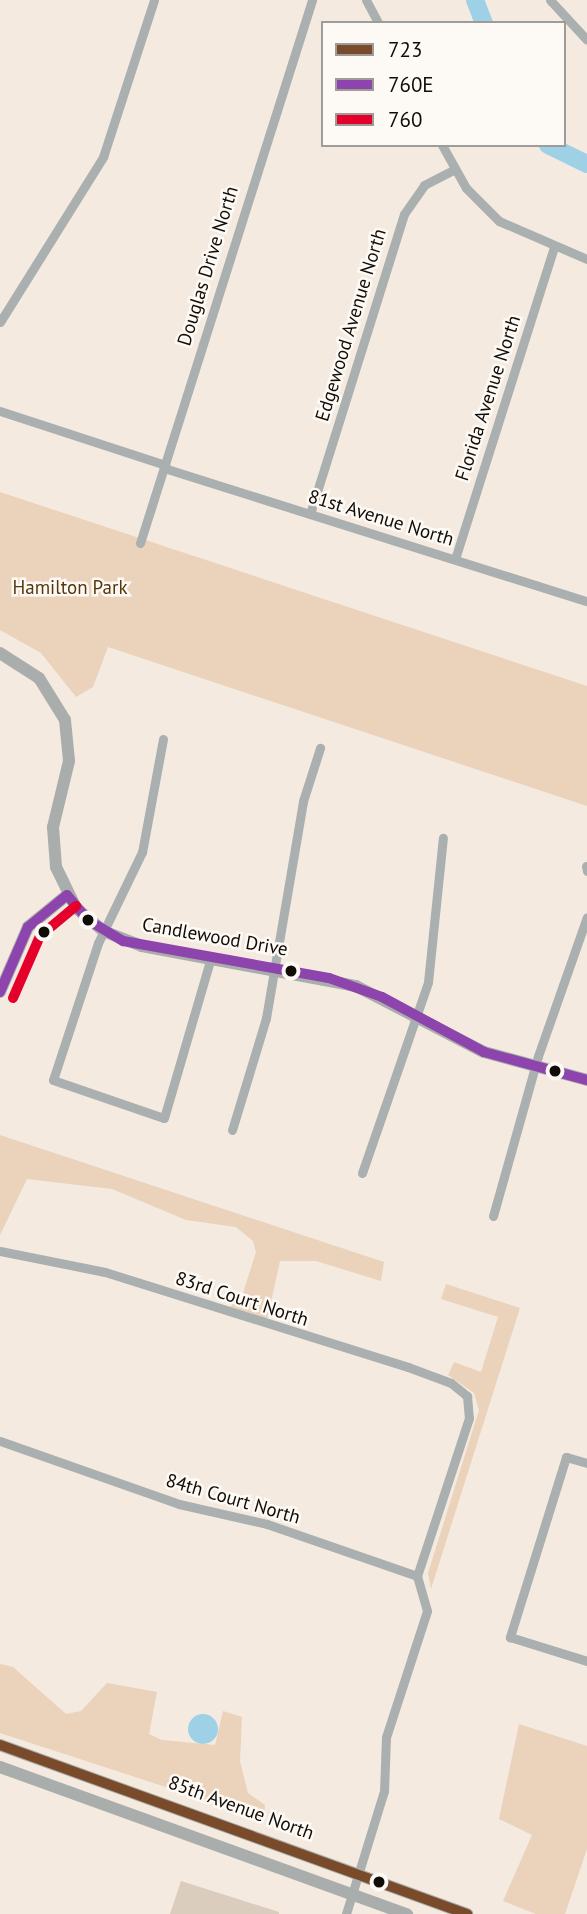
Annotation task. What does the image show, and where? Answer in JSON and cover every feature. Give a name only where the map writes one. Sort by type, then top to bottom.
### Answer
[{"type":"main road","name":"Candlewood Drive","points":[[0,653],[38,678],[65,720],[69,761],[52,847],[67,895],[103,931],[142,946],[276,967],[356,986],[414,1013],[484,1052],[536,1070],[587,1080]]},
{"type":"main road","points":[[1,985],[28,927],[67,895]]},
{"type":"main road","name":"85th Avenue North","points":[[0,1745],[66,1766],[467,1914]]},
{"type":"main road","points":[[60,1786],[66,1766]]},
{"type":"main road","name":"85th Avenue North","points":[[0,1767],[60,1786],[407,1914]]},
{"type":"street","points":[[0,322],[103,157],[154,0]]},
{"type":"street","name":"Douglas Drive North","points":[[140,543],[312,0]]},
{"type":"street","points":[[366,0],[377,21]]},
{"type":"street","points":[[550,0],[587,40]]},
{"type":"street","points":[[443,147],[455,169],[499,221],[587,259]]},
{"type":"street","name":"Edgewood Avenue North","points":[[310,514],[404,214],[424,186],[455,169]]},
{"type":"street","name":"Florida Avenue North","points":[[455,559],[554,247]]},
{"type":"street","name":"81st Avenue North","points":[[0,411],[310,514],[587,601]]},
{"type":"street","points":[[163,739],[142,852],[103,931],[54,1080],[163,1118],[211,957]]},
{"type":"street","points":[[232,1130],[276,967],[303,801],[320,748]]},
{"type":"street","points":[[362,1173],[414,1013],[428,982],[443,838]]},
{"type":"street","points":[[493,1216],[536,1070],[587,917]]},
{"type":"street","name":"83rd Court North","points":[[0,1251],[106,1272],[451,1383],[467,1396],[469,1418],[417,1576]]},
{"type":"street","name":"84th Court North","points":[[0,1441],[179,1504],[267,1524],[417,1576]]},
{"type":"street","points":[[587,1463],[566,1457],[510,1637],[587,1661]]},
{"type":"street","points":[[346,1914],[384,1791],[386,1737],[427,1611],[417,1576]]},
{"type":"green space","name":"Hamilton Park","points":[[0,492],[587,686],[587,806],[108,647],[93,687],[76,697],[41,653],[0,630]]},
{"type":"green space","points":[[0,1135],[384,1262],[381,1281],[316,1261],[280,1261],[267,1320],[230,1307],[243,1293],[256,1252],[253,1241],[236,1227],[186,1220],[112,1189],[27,1179],[0,1235]]},
{"type":"green space","points":[[446,1284],[520,1308],[431,1589],[428,1573],[479,1410],[474,1393],[448,1375],[454,1362],[481,1372],[498,1317],[441,1299]]},
{"type":"green space","points":[[0,1664],[13,1667],[66,1714],[81,1711],[107,1683],[157,1692],[149,1734],[162,1740],[215,1745],[223,1711],[242,1717],[240,1761],[248,1793],[265,1805],[264,1819],[0,1733]]},
{"type":"green space","points":[[519,1724],[587,1746],[587,1849],[565,1914],[536,1914],[503,1901],[532,1835],[499,1819]]},
{"type":"water","points":[[203,1714],[214,1718],[218,1729],[214,1740],[203,1744],[192,1740],[188,1729],[192,1718]]},
{"type":"building","points":[[181,1881],[279,1912],[279,1914],[170,1914]]},
{"type":"waterway","points":[[475,0],[483,21]]},
{"type":"waterway","points":[[552,147],[587,164]]},
{"type":"transit line","name":"760E","points":[[0,992],[28,927],[67,895],[88,920],[123,941],[329,978],[382,997],[484,1052],[587,1080]]},
{"type":"transit line","name":"760","points":[[13,998],[40,936],[76,906]]},
{"type":"transit line","name":"723","points":[[0,1745],[467,1914]]}]
